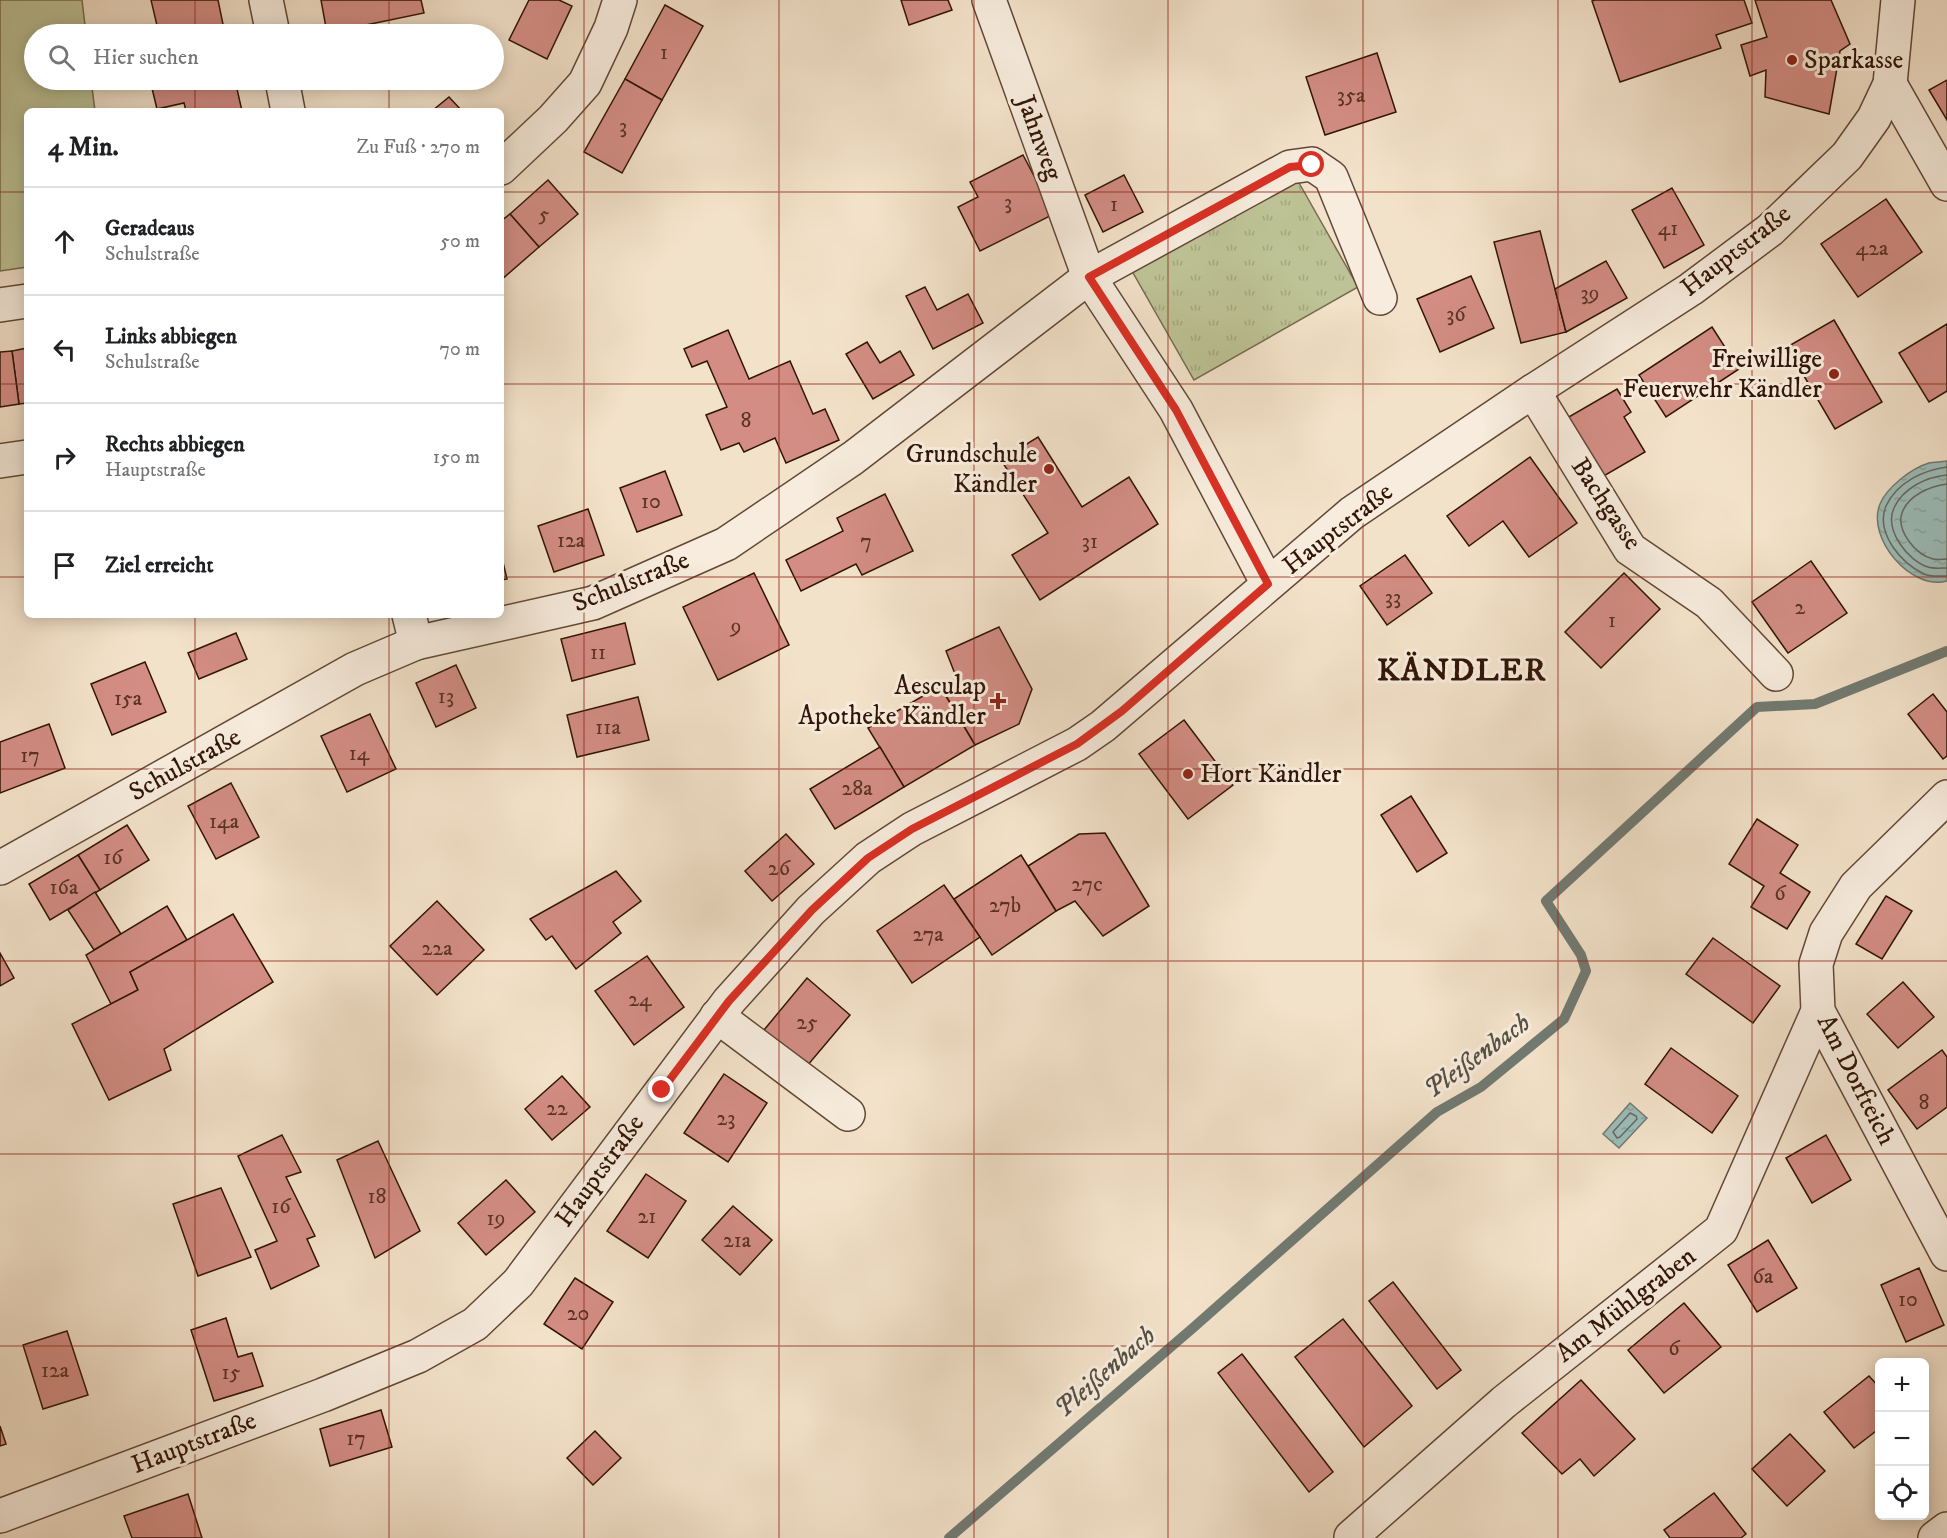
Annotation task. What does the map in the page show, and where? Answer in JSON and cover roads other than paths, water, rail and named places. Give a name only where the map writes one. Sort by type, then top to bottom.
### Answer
[{"type":"street","points":[[266,0],[271,24]]},
{"type":"street","points":[[504,165],[553,119],[585,83],[611,28],[620,0]]},
{"type":"street","name":"Jahnweg","points":[[989,0],[1089,277]]},
{"type":"street","name":"Hauptstraße","points":[[0,1516],[354,1382],[418,1356],[476,1324],[518,1283],[729,1001],[812,910],[868,858],[912,829],[1077,744],[1122,711],[1352,513],[1691,288],[1770,230],[1847,156],[1874,118],[1890,84],[1899,0]]},
{"type":"street","points":[[1890,84],[1947,184]]},
{"type":"street","points":[[284,90],[287,108]]},
{"type":"street","name":"Schulstraße","points":[[504,616],[593,603],[726,544],[853,458],[1089,277],[1290,167],[1312,165],[1331,177],[1380,298]]},
{"type":"street","points":[[1089,277],[1176,410],[1268,584]]},
{"type":"street","points":[[0,305],[24,301]]},
{"type":"street","name":"Bachgasse","points":[[1533,391],[1630,549],[1708,603],[1776,674]]},
{"type":"street","points":[[0,461],[24,457]]},
{"type":"street","name":"Schulstraße","points":[[0,868],[355,669],[413,629],[489,618]]},
{"type":"street","name":"Am Dorfteich","points":[[1947,797],[1856,885],[1826,933],[1816,964],[1818,1011],[1947,1254]]},
{"type":"street","name":"Am Mühlgraben","points":[[1351,1538],[1504,1402],[1721,1230],[1818,1011]]},
{"type":"street","points":[[717,1016],[848,1114]]},
{"type":"street","points":[[1935,1538],[1947,1529]]},
{"type":"water","points":[[1947,461],[1947,581],[1933,582],[1919,578],[1895,559],[1880,532],[1877,517],[1883,498],[1901,479],[1929,463]]},
{"type":"water","points":[[1630,1103],[1647,1118],[1619,1148],[1603,1134]]},
{"type":"waterway","name":"Pleißenbach","points":[[949,1538],[1194,1327],[1437,1112],[1481,1087],[1564,1019],[1586,971],[1581,955],[1546,901],[1757,707],[1815,704],[1947,651]]},
{"type":"place","name":"Sparkasse","points":[[1792,60]]},
{"type":"place","name":"Freiwillige Feuerwehr Kändler","points":[[1834,374]]},
{"type":"place","name":"Grundschule Kändler","points":[[1049,469]]},
{"type":"place","name":"Aesculap Apotheke Kändler","points":[[998,701]]},
{"type":"place","name":"Hort Kändler","points":[[1188,774]]},
{"type":"district","name":"KÄNDLER","points":[[1462,671]]}]
